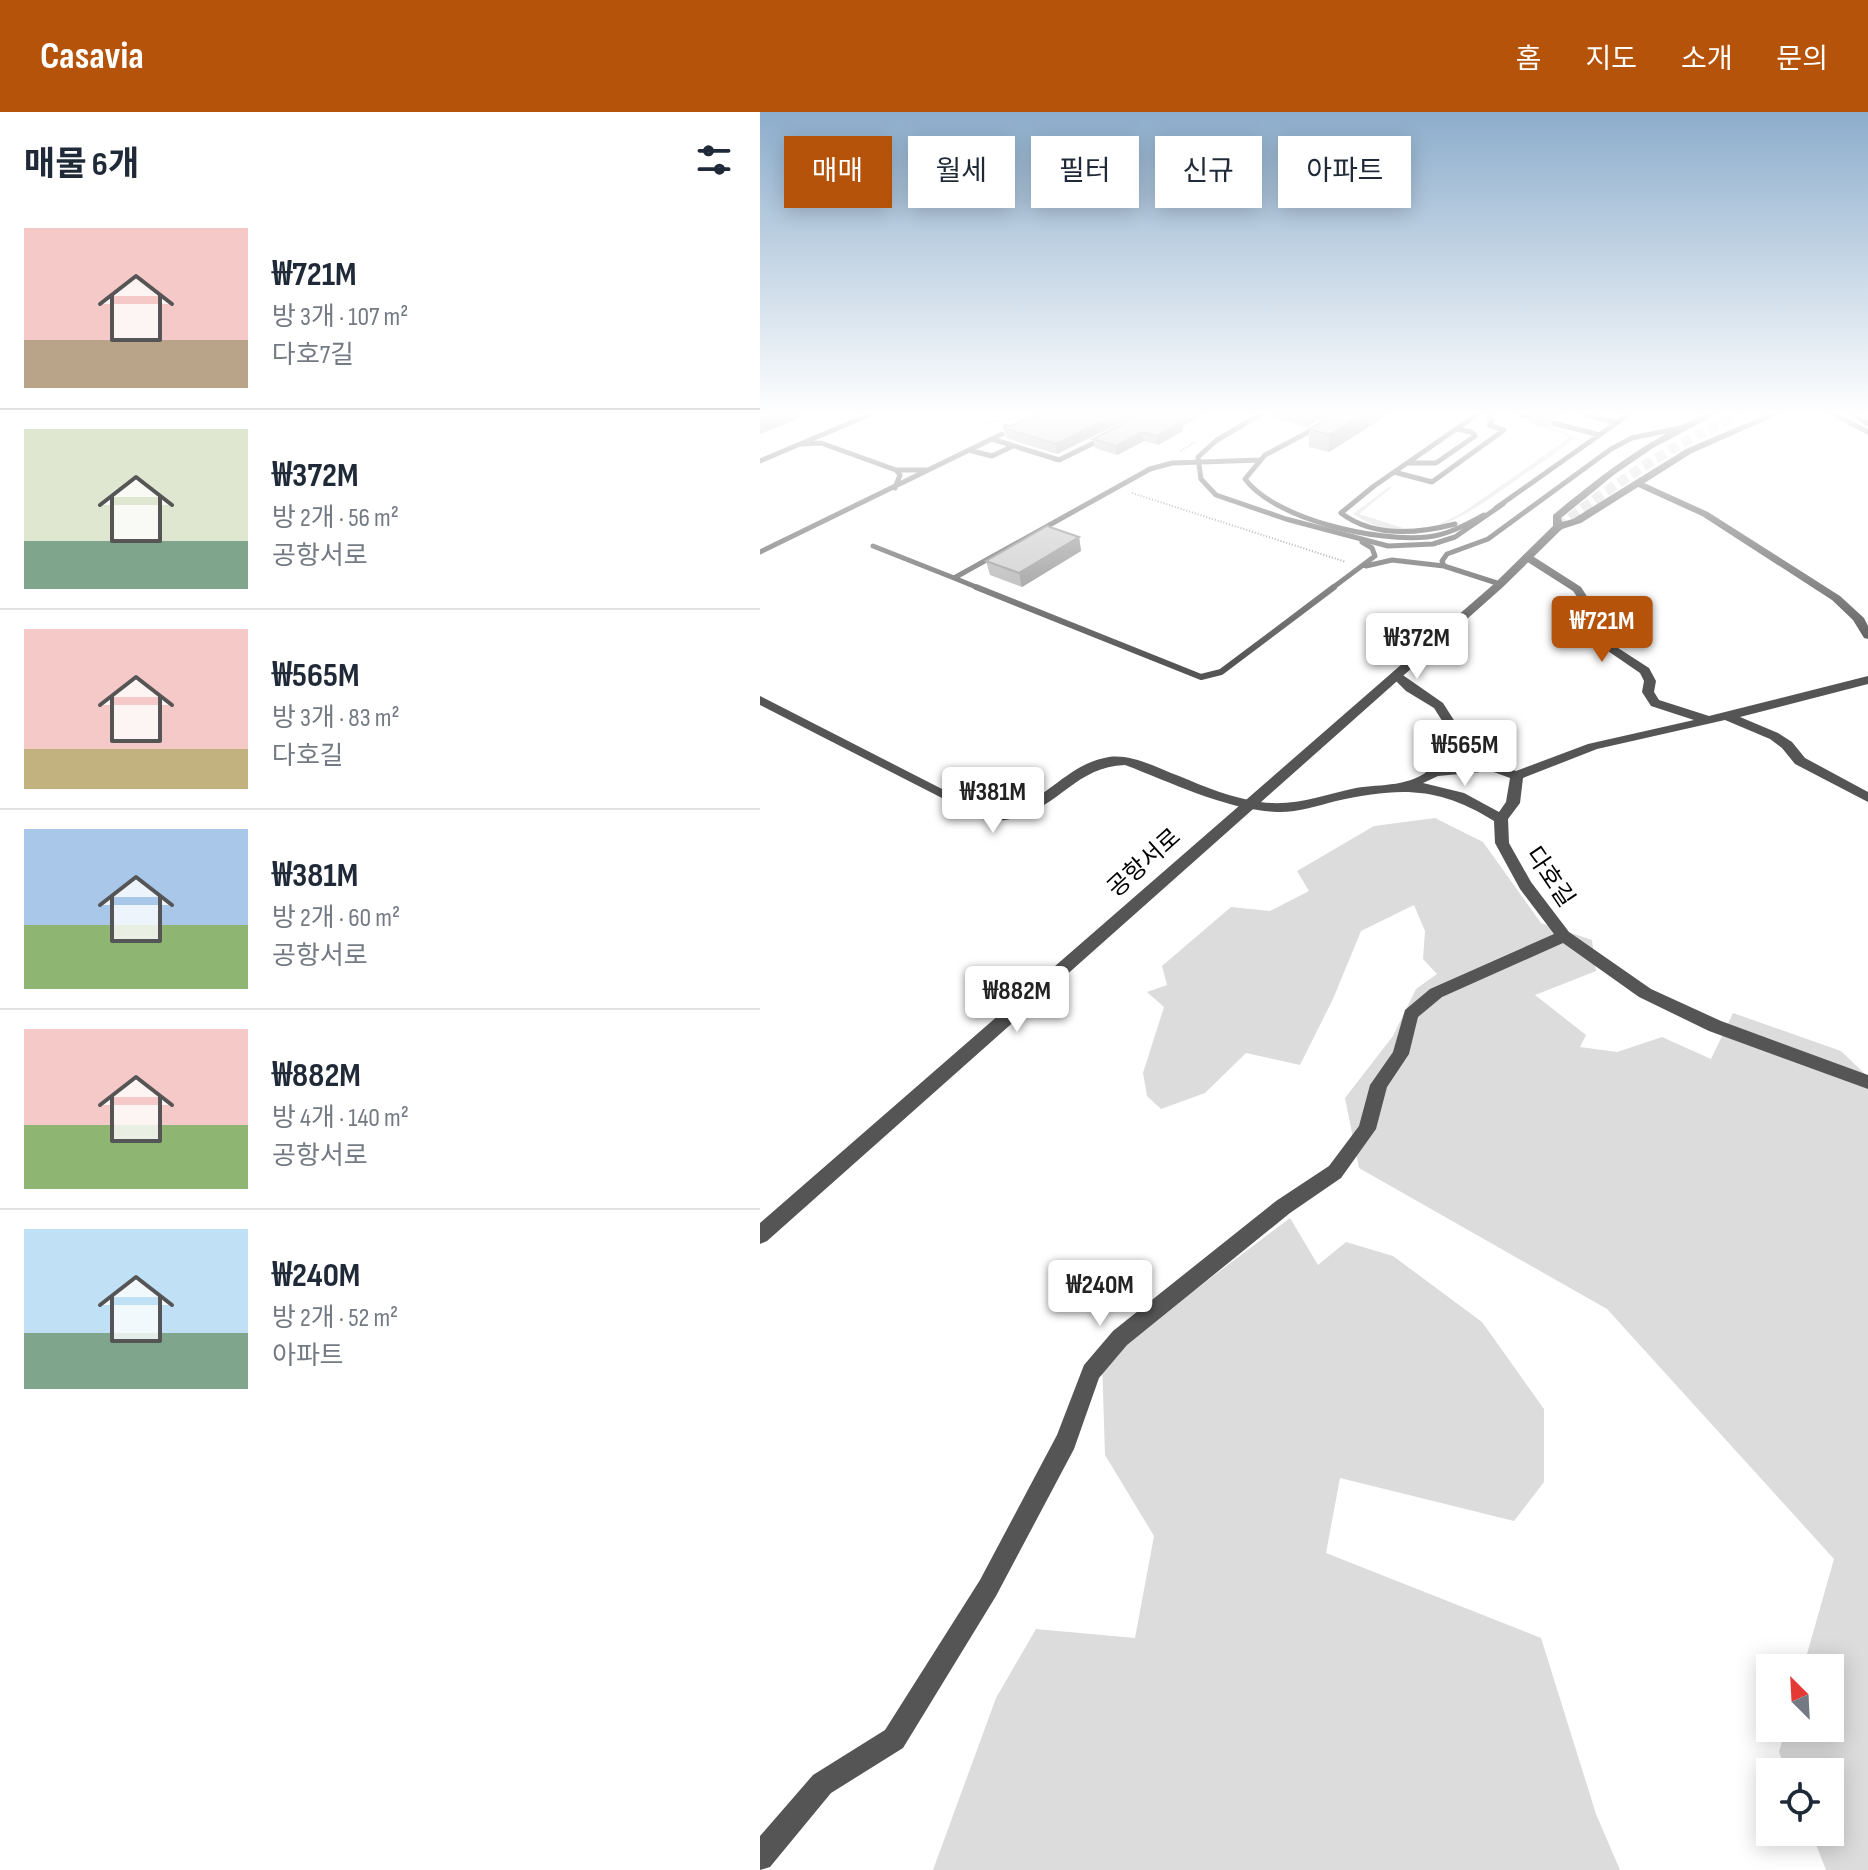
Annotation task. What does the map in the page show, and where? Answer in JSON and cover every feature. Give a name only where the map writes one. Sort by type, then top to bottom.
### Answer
[{"type":"street","points":[[1581,496],[1556,517],[1558,527],[1577,521],[1619,496]]},
{"type":"street","points":[[1665,496],[1705,514],[1836,598],[1858,618],[1868,636]]},
{"type":"street","name":"공항서로","points":[[760,1235],[1500,584],[1558,527]]},
{"type":"street","points":[[1527,557],[1577,589],[1583,598],[1577,615],[1579,627],[1645,671],[1650,681],[1648,692],[1655,703],[1710,720]]},
{"type":"street","points":[[1397,675],[1410,688],[1439,706],[1459,738],[1492,767],[1517,776],[1549,760],[1602,742],[1728,717],[1868,680]]},
{"type":"street","points":[[760,700],[987,817],[1011,816],[1033,807],[1090,765],[1108,759],[1126,761],[1247,804],[1281,808],[1380,787],[1410,785],[1443,790],[1476,802],[1501,819],[1513,803],[1517,776]]},
{"type":"street","points":[[1728,717],[1774,736],[1787,745],[1800,761],[1868,798]]},
{"type":"street","points":[[1435,772],[1459,738]]},
{"type":"street","points":[[1410,785],[1435,772],[1492,767]]},
{"type":"street","name":"다호길","points":[[1501,819],[1502,843],[1525,885],[1564,936],[1645,993],[1715,1026],[1868,1082]]},
{"type":"street","points":[[760,1857],[822,1784],[894,1739],[988,1588],[1066,1441],[1091,1372],[1120,1338],[1283,1207],[1335,1172],[1367,1129],[1379,1085],[1401,1054],[1411,1014],[1436,993],[1564,936]]},
{"type":"lane","points":[[760,552],[878,496]]},
{"type":"lane","points":[[954,578],[1101,496]]},
{"type":"lane","points":[[1221,496],[1362,542],[1394,547],[1439,543],[1467,534],[1514,496]]},
{"type":"lane","points":[[1256,496],[1274,505],[1379,537],[1426,537],[1446,533],[1503,504]]},
{"type":"lane","points":[[1362,496],[1342,515],[1373,527],[1407,533],[1429,531],[1487,513]]},
{"type":"lane","points":[[1444,566],[1442,561],[1447,554],[1488,539],[1547,496]]},
{"type":"lane","points":[[873,546],[1201,677],[1221,672],[1375,556],[1372,548],[1362,542]]},
{"type":"lane","points":[[1361,567],[1392,560],[1444,566],[1500,584]]},
{"type":"path","points":[[1140,496],[1361,567]]},
{"type":"shaded area","points":[[1377,496],[1381,496],[1359,514],[1409,530],[1438,525],[1486,496],[1493,496],[1458,518],[1438,526],[1418,531],[1398,531],[1376,526],[1353,514]]},
{"type":"shaded area","points":[[1435,818],[1483,842],[1541,923],[1592,940],[1596,971],[1535,995],[1586,1035],[1580,1047],[1617,1052],[1662,1037],[1711,1059],[1733,1013],[1841,1051],[1868,1077],[1868,1870],[1826,1870],[1817,1846],[1844,1846],[1844,1758],[1781,1758],[1779,1752],[1782,1742],[1844,1742],[1844,1654],[1807,1654],[1834,1559],[1607,1309],[1359,1168],[1345,1098],[1393,1036],[1416,989],[1437,974],[1423,959],[1425,931],[1414,905],[1361,931],[1333,999],[1300,1065],[1246,1053],[1205,1093],[1161,1109],[1147,1096],[1143,1073],[1164,1007],[1147,992],[1167,985],[1162,966],[1231,907],[1270,911],[1309,891],[1297,871],[1374,826]]},
{"type":"shaded area","points":[[1290,1218],[1318,1265],[1346,1242],[1393,1256],[1482,1322],[1544,1409],[1544,1482],[1514,1521],[1340,1478],[1326,1553],[1541,1638],[1596,1814],[1620,1870],[933,1870],[996,1698],[1036,1629],[1135,1638],[1154,1536],[1105,1455],[1102,1360]]},
{"type":"building","points":[[1047,526],[1079,537],[1019,573],[986,561]]},
{"type":"tunnel","points":[[1558,527],[1601,496]]}]
